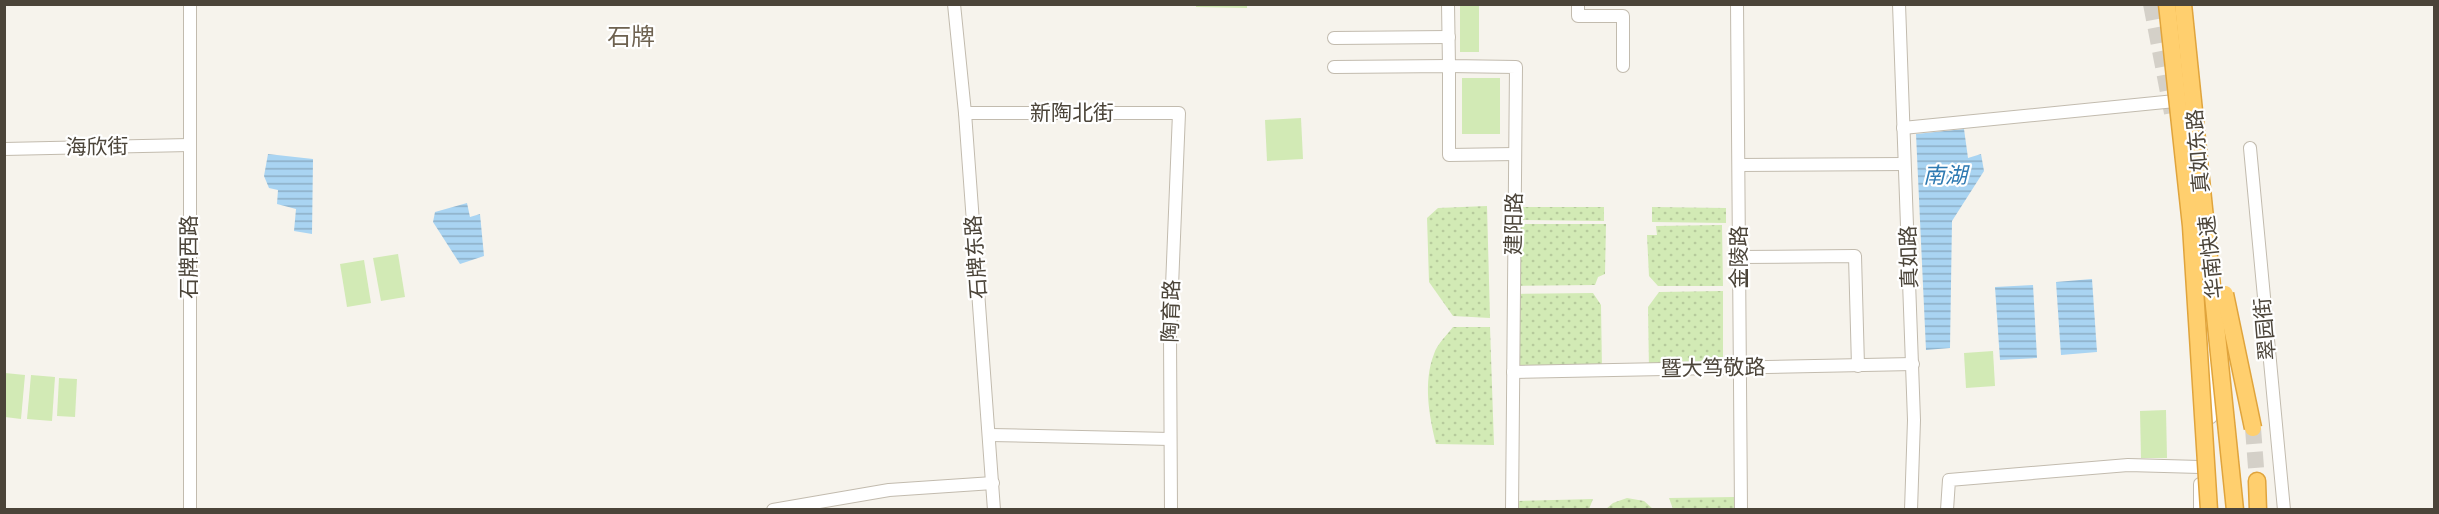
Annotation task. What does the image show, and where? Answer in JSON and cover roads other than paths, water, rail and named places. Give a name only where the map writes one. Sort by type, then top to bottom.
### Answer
[{"type":"highway","name":"华南快速","points":[[2167,4],[2191,226],[2209,510]]},
{"type":"highway","name":"华南快速","points":[[2184,4],[2235,510]]},
{"type":"highway","points":[[2193,94],[2208,154],[2220,260],[2231,330],[2253,428]]},
{"type":"highway","points":[[2201,403],[2201,510]]},
{"type":"highway","points":[[2257,481],[2258,510]]},
{"type":"street","name":"石牌西路","points":[[190,4],[190,510]]},
{"type":"street","name":"石牌东路","points":[[954,4],[990,435],[994,510]]},
{"type":"street","points":[[1448,4],[1449,155],[1515,154]]},
{"type":"street","points":[[1578,4],[1578,16],[1623,16],[1623,66]]},
{"type":"street","name":"金陵路","points":[[1737,4],[1741,510]]},
{"type":"street","name":"真如路","points":[[1899,4],[1913,364],[1911,510]]},
{"type":"street","points":[[1334,38],[1449,37]]},
{"type":"street","points":[[1334,67],[1449,66]]},
{"type":"street","name":"建阳路","points":[[1449,66],[1516,67],[1512,510]]},
{"type":"street","points":[[1903,128],[2193,94]]},
{"type":"street","name":"真如东路","points":[[2193,94],[2200,164],[2213,453],[2200,467],[2201,510]]},
{"type":"street","name":"新陶北街","points":[[964,113],[1179,113]]},
{"type":"street","name":"陶育路","points":[[1171,510],[1170,336],[1179,113]]},
{"type":"street","name":"海欣街","points":[[4,149],[189,145]]},
{"type":"street","name":"翠园街","points":[[2250,148],[2284,510]]},
{"type":"street","points":[[1738,165],[1904,164]]},
{"type":"street","points":[[1739,256],[1855,256],[1858,366]]},
{"type":"street","name":"暨大笃敬路","points":[[1513,372],[1913,364]]},
{"type":"street","points":[[990,435],[1170,439]]},
{"type":"street","points":[[1947,510],[1949,480],[2128,465],[2200,467]]},
{"type":"street","points":[[773,510],[889,490],[993,483]]},
{"type":"water","name":"南湖","points":[[1964,129],[1968,158],[1981,154],[1984,171],[1952,221],[1950,348],[1926,350],[1916,134]]},
{"type":"water","points":[[268,154],[313,159],[312,234],[294,231],[296,209],[277,204],[278,190],[269,188],[264,176]]},
{"type":"water","points":[[467,203],[470,217],[480,214],[484,256],[460,264],[433,222],[435,212]]},
{"type":"water","points":[[2092,279],[2097,352],[2061,355],[2056,282]]},
{"type":"water","points":[[2033,285],[2037,358],[2000,360],[1995,287]]},
{"type":"tunnel","points":[[2151,4],[2172,113]]},
{"type":"tunnel","points":[[2253,428],[2257,481]]},
{"type":"district","name":"石牌","points":[[631,37]]}]
